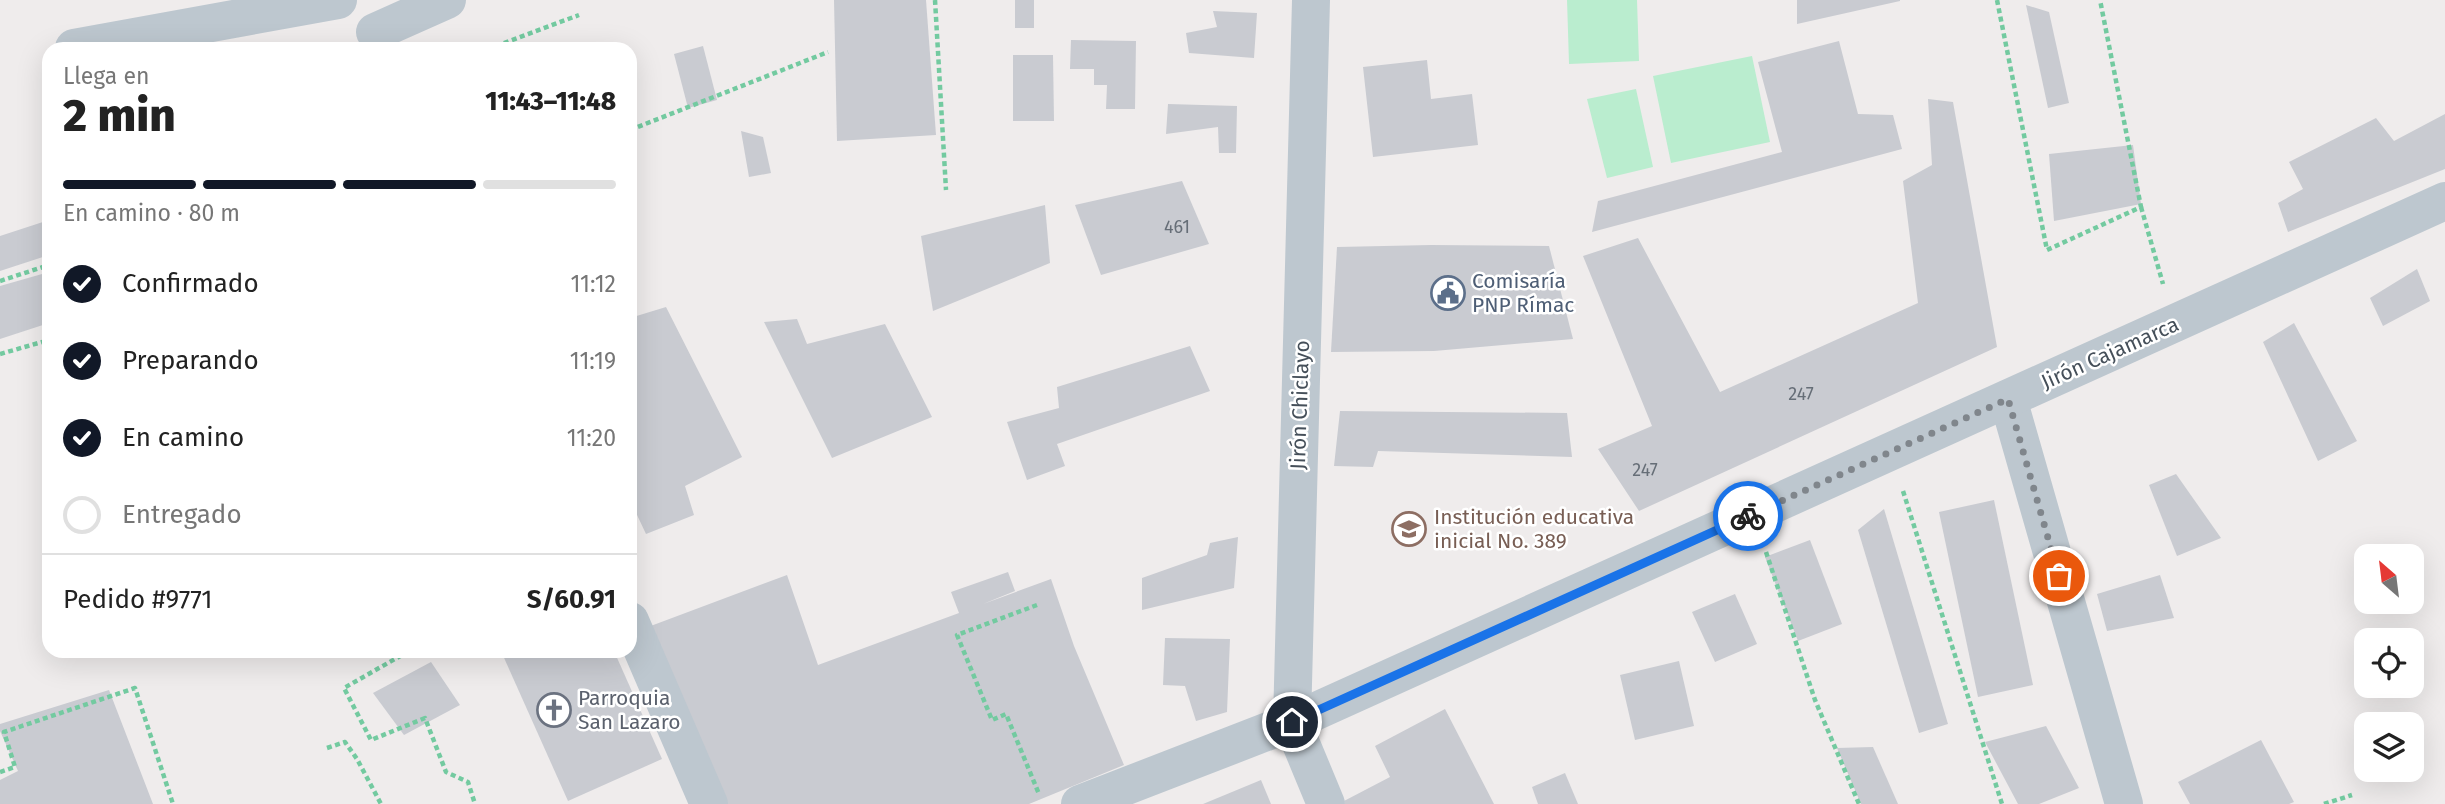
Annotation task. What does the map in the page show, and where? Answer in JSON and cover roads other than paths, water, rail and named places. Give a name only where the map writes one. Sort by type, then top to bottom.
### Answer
[{"type":"street","points":[[107,42],[338,0]]},
{"type":"street","points":[[373,27],[447,0]]},
{"type":"street","name":"Jirón Chiclayo","points":[[1311,0],[1292,722],[1325,804]]},
{"type":"street","name":"Jirón Cajamarca","points":[[1080,804],[1292,722],[2445,201]]},
{"type":"street","points":[[2008,399],[2124,804]]},
{"type":"street","points":[[637,637],[709,804]]},
{"type":"place","name":"Comisaría PNP Rímac","points":[[1448,293]]},
{"type":"place","name":"Institución educativa inicial No. 389","points":[[1409,529]]},
{"type":"place","name":"Parroquia San Lazaro","points":[[554,710]]}]
